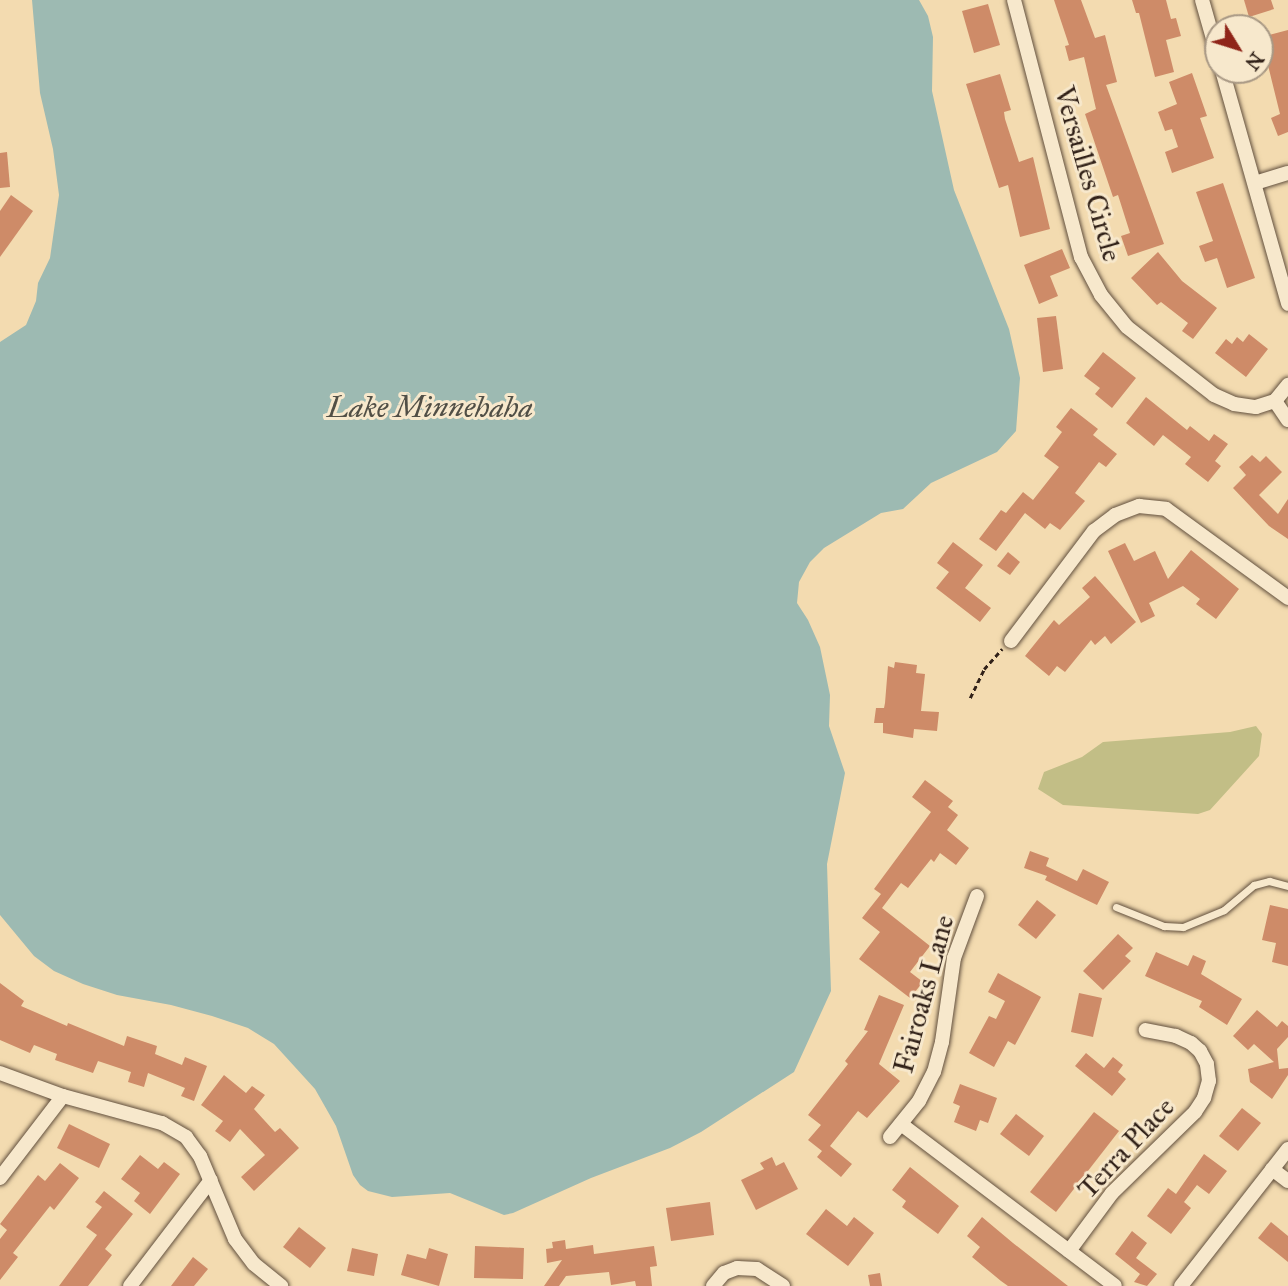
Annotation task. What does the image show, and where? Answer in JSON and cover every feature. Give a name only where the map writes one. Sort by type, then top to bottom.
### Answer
[{"type":"street","name":"Versailles Circle","points":[[1014,0],[1082,257],[1101,295],[1127,327],[1214,395],[1234,404],[1256,407],[1275,401]]},
{"type":"street","points":[[1226,84],[1288,304]]},
{"type":"street","points":[[1255,183],[1288,173]]},
{"type":"street","points":[[1288,385],[1275,401],[1288,420]]},
{"type":"street","points":[[1011,641],[1094,531],[1115,515],[1139,506],[1166,509],[1288,598]]},
{"type":"street","name":"Fairoaks Lane","points":[[890,1137],[919,1101],[934,1072],[942,1042],[954,958],[977,896]]},
{"type":"street","name":"Terra Place","points":[[1069,1251],[1112,1194],[1195,1112],[1204,1098],[1209,1081],[1207,1064],[1199,1051],[1191,1042],[1176,1036],[1146,1030]]},
{"type":"street","points":[[0,1073],[63,1096],[162,1123],[186,1137],[201,1156],[235,1239],[254,1264],[281,1286]]},
{"type":"street","points":[[0,1178],[63,1096]]},
{"type":"street","points":[[901,1124],[1115,1286]]},
{"type":"street","points":[[1181,1286],[1288,1149]]},
{"type":"street","points":[[1272,1169],[1288,1181]]},
{"type":"street","points":[[130,1286],[211,1180]]},
{"type":"street","points":[[713,1286],[724,1273],[737,1268],[757,1269],[783,1286]]},
{"type":"lane","points":[[1116,907],[1164,926],[1183,927],[1224,910],[1254,885],[1269,881],[1288,886]]},
{"type":"path","points":[[970,698],[991,659],[1011,641]]},
{"type":"shaded area","points":[[1256,726],[1262,734],[1259,756],[1210,810],[1198,814],[1063,805],[1038,789],[1044,772],[1082,757],[1103,742],[1230,732]]},
{"type":"water","name":"Lake Minnehaha","points":[[32,0],[919,0],[928,16],[933,37],[932,91],[954,190],[1009,329],[1020,378],[1016,431],[997,452],[931,483],[903,509],[881,513],[824,548],[810,562],[799,582],[797,603],[820,647],[830,695],[829,726],[845,773],[827,864],[831,991],[794,1072],[701,1132],[670,1148],[591,1178],[513,1213],[504,1215],[450,1193],[392,1197],[368,1191],[360,1185],[353,1175],[336,1126],[315,1089],[274,1044],[248,1028],[212,1016],[117,995],[54,971],[34,956],[0,915],[0,342],[26,325],[36,301],[38,283],[50,258],[59,195],[53,149],[40,93]]},
{"type":"building","points":[[1054,0],[1081,0],[1095,38],[1105,35],[1117,82],[1106,85],[1164,244],[1128,256],[1121,236],[1130,233],[1118,195],[1113,197],[1085,114],[1096,109],[1084,57],[1069,61],[1065,46],[1069,45]]},
{"type":"building","points":[[1132,0],[1166,0],[1171,19],[1176,18],[1181,36],[1166,40],[1174,72],[1155,77],[1139,13],[1136,13]]},
{"type":"building","points":[[1244,0],[1271,0],[1274,9],[1248,14]]},
{"type":"building","points":[[988,4],[1000,45],[974,53],[962,11]]},
{"type":"building","points":[[1288,30],[1288,132],[1278,136],[1271,118],[1280,114],[1273,84],[1274,34]]},
{"type":"building","points":[[1192,73],[1207,116],[1200,118],[1214,158],[1172,173],[1165,152],[1178,147],[1172,129],[1165,131],[1158,112],[1177,104],[1169,82]]},
{"type":"building","points":[[1000,74],[1011,110],[1004,112],[1005,119],[1019,162],[1033,157],[1050,229],[1020,237],[1008,185],[999,188],[966,84]]},
{"type":"building","points":[[7,152],[10,187],[0,188],[0,153]]},
{"type":"building","points":[[1223,183],[1255,278],[1227,288],[1217,258],[1205,262],[1199,246],[1213,241],[1196,192]]},
{"type":"building","points":[[11,195],[33,211],[0,257],[0,211]]},
{"type":"building","points":[[1062,249],[1070,268],[1050,276],[1058,296],[1039,304],[1024,265]]},
{"type":"building","points":[[1158,252],[1182,281],[1217,308],[1193,339],[1182,331],[1188,323],[1161,302],[1157,305],[1131,278]]},
{"type":"building","points":[[1056,316],[1063,369],[1043,372],[1037,318]]},
{"type":"building","points":[[1249,334],[1268,349],[1246,377],[1215,353],[1226,339],[1232,344],[1237,337],[1243,342]]},
{"type":"building","points":[[1103,352],[1136,378],[1112,408],[1095,394],[1100,388],[1084,376]]},
{"type":"building","points":[[1146,397],[1187,430],[1190,426],[1209,441],[1214,434],[1228,444],[1215,461],[1221,466],[1208,482],[1185,464],[1191,457],[1163,435],[1154,446],[1126,423]]},
{"type":"building","points":[[1071,408],[1098,429],[1093,435],[1117,454],[1106,467],[1099,462],[1075,493],[1085,501],[1060,530],[1050,523],[1045,529],[1025,513],[996,551],[979,539],[1001,510],[1006,513],[1023,492],[1033,500],[1059,467],[1044,456],[1062,432],[1056,427]]},
{"type":"building","points":[[1252,455],[1260,462],[1266,456],[1282,472],[1259,495],[1278,514],[1288,499],[1288,539],[1269,526],[1233,488],[1246,475],[1239,467]]},
{"type":"building","points":[[953,542],[983,565],[965,588],[991,608],[980,622],[936,588],[949,572],[937,563]]},
{"type":"building","points":[[1125,543],[1134,561],[1155,551],[1168,579],[1191,550],[1239,589],[1216,619],[1196,604],[1200,599],[1183,586],[1149,603],[1155,616],[1141,623],[1108,551]]},
{"type":"building","points":[[1008,552],[1020,562],[1010,575],[997,566]]},
{"type":"building","points":[[1095,576],[1136,622],[1111,644],[1105,636],[1095,645],[1091,640],[1065,672],[1057,666],[1049,676],[1025,656],[1054,620],[1059,625],[1090,597],[1082,588]]},
{"type":"building","points":[[895,662],[917,665],[916,673],[925,674],[921,711],[939,712],[937,731],[914,729],[913,738],[883,733],[883,723],[874,723],[876,708],[884,708],[888,666],[894,668]]},
{"type":"building","points":[[925,780],[953,801],[948,807],[958,815],[947,830],[969,848],[956,865],[940,853],[934,862],[931,859],[908,888],[901,883],[882,908],[930,946],[910,972],[923,982],[910,998],[859,959],[880,932],[862,918],[881,894],[874,889],[931,812],[912,797]]},
{"type":"building","points":[[1030,851],[1049,858],[1046,866],[1077,881],[1083,869],[1109,882],[1097,905],[1045,880],[1047,876],[1024,868]]},
{"type":"building","points":[[1037,900],[1056,915],[1036,939],[1018,925]]},
{"type":"building","points":[[1270,905],[1288,909],[1288,966],[1272,962],[1276,943],[1262,940]]},
{"type":"building","points":[[1118,934],[1133,948],[1125,956],[1131,961],[1103,990],[1083,971]]},
{"type":"building","points":[[1156,952],[1188,966],[1193,955],[1206,961],[1201,974],[1242,999],[1227,1025],[1199,1007],[1202,1001],[1145,976]]},
{"type":"building","points":[[998,973],[1041,997],[1015,1045],[1008,1041],[994,1067],[969,1053],[989,1016],[996,1019],[1005,1001],[988,992]]},
{"type":"building","points":[[0,983],[24,1001],[21,1006],[67,1026],[68,1023],[124,1046],[127,1036],[157,1046],[155,1054],[182,1065],[185,1057],[207,1066],[194,1101],[181,1096],[185,1088],[148,1073],[144,1087],[128,1082],[131,1072],[98,1061],[93,1073],[55,1060],[57,1054],[34,1045],[30,1053],[0,1040]]},
{"type":"building","points":[[1079,993],[1102,998],[1093,1037],[1071,1032]]},
{"type":"building","points":[[879,995],[904,1005],[879,1064],[900,1081],[867,1118],[858,1111],[830,1146],[852,1164],[841,1177],[817,1157],[822,1151],[808,1140],[821,1125],[808,1115],[848,1064],[845,1061],[868,1031],[864,1030]]},
{"type":"building","points":[[1257,1010],[1277,1027],[1282,1021],[1288,1026],[1288,1037],[1277,1049],[1279,1069],[1288,1068],[1288,1075],[1272,1099],[1250,1082],[1248,1069],[1274,1062],[1254,1044],[1248,1050],[1233,1036]]},
{"type":"building","points":[[1086,1053],[1104,1068],[1113,1057],[1123,1065],[1118,1072],[1126,1079],[1112,1096],[1075,1066]]},
{"type":"building","points":[[224,1075],[246,1093],[252,1086],[265,1095],[254,1109],[275,1132],[280,1128],[299,1148],[254,1191],[241,1177],[265,1155],[240,1129],[230,1142],[215,1131],[223,1121],[201,1105]]},
{"type":"building","points":[[960,1084],[997,1098],[988,1123],[980,1120],[976,1131],[954,1122],[960,1106],[953,1103]]},
{"type":"building","points":[[1242,1108],[1261,1123],[1238,1151],[1219,1136]]},
{"type":"building","points":[[1094,1112],[1119,1131],[1056,1212],[1030,1192]]},
{"type":"building","points":[[1016,1114],[1044,1136],[1029,1156],[1000,1134]]},
{"type":"building","points":[[69,1124],[110,1144],[99,1168],[57,1148]]},
{"type":"building","points":[[1204,1154],[1227,1171],[1209,1194],[1197,1185],[1184,1202],[1191,1208],[1171,1234],[1147,1216],[1168,1188],[1176,1194]]},
{"type":"building","points":[[140,1155],[158,1169],[164,1162],[180,1174],[150,1214],[134,1201],[140,1193],[121,1179]]},
{"type":"building","points":[[772,1157],[776,1166],[784,1162],[798,1189],[756,1210],[741,1180],[764,1169],[760,1163]]},
{"type":"building","points":[[60,1163],[79,1178],[54,1210],[50,1206],[13,1253],[18,1257],[0,1280],[0,1239],[7,1230],[0,1224],[38,1175],[45,1181]]},
{"type":"building","points":[[910,1167],[959,1206],[938,1234],[902,1207],[906,1201],[892,1190]]},
{"type":"building","points":[[104,1191],[133,1214],[105,1249],[112,1255],[88,1286],[59,1286],[97,1235],[86,1227],[102,1207],[95,1202]]},
{"type":"building","points":[[710,1202],[714,1235],[671,1241],[666,1208]]},
{"type":"building","points":[[826,1209],[847,1226],[854,1217],[874,1233],[848,1266],[806,1234]]},
{"type":"building","points":[[982,1217],[1068,1286],[1008,1286],[1001,1281],[972,1257],[980,1247],[967,1236]]},
{"type":"building","points":[[1271,1222],[1288,1236],[1288,1262],[1258,1238]]},
{"type":"building","points":[[299,1227],[326,1248],[310,1268],[283,1247]]},
{"type":"building","points":[[1132,1231],[1147,1243],[1136,1258],[1157,1274],[1147,1286],[1134,1282],[1140,1274],[1115,1254]]},
{"type":"building","points":[[565,1240],[566,1249],[593,1245],[594,1254],[654,1246],[657,1266],[650,1267],[652,1286],[636,1286],[635,1281],[611,1285],[609,1272],[566,1276],[559,1286],[544,1286],[562,1260],[547,1263],[546,1249],[553,1248],[552,1242]]},
{"type":"building","points":[[475,1246],[524,1248],[523,1279],[474,1278]]},
{"type":"building","points":[[352,1248],[378,1254],[374,1276],[347,1271]]},
{"type":"building","points":[[429,1248],[448,1254],[439,1286],[401,1275],[407,1254],[426,1259]]},
{"type":"building","points":[[193,1257],[208,1269],[194,1286],[171,1286]]},
{"type":"building","points":[[880,1273],[882,1286],[870,1286],[868,1275]]}]
